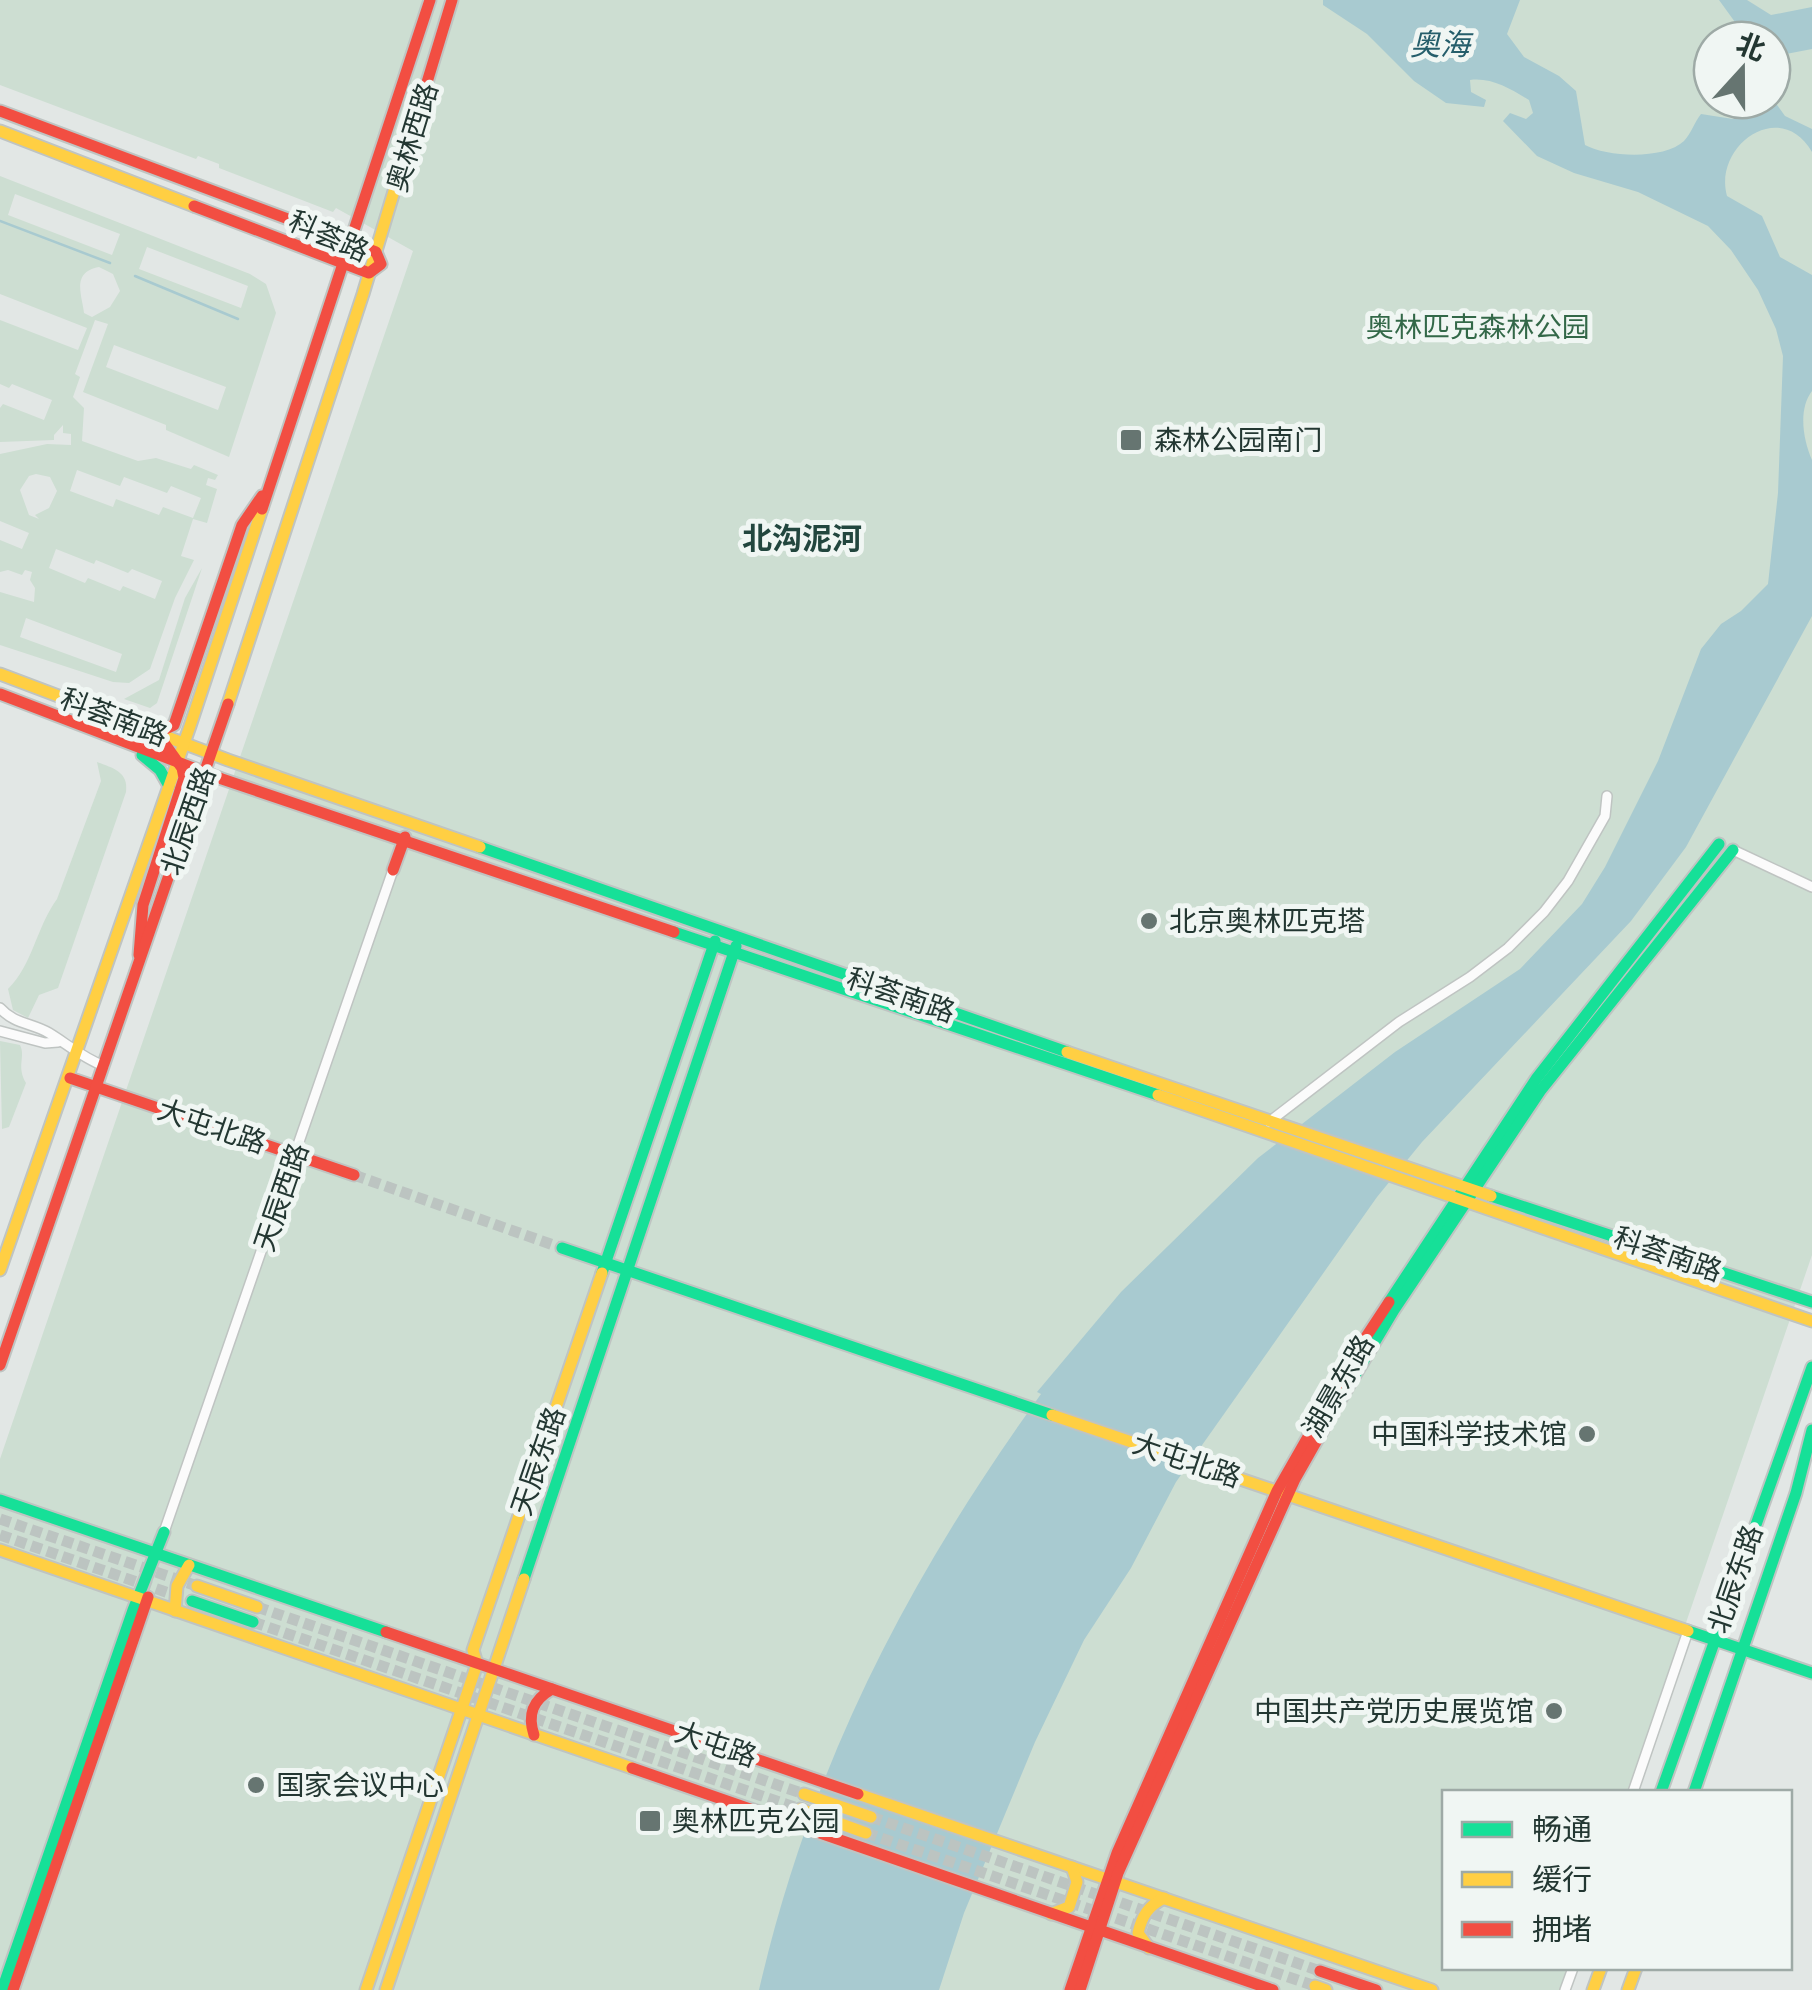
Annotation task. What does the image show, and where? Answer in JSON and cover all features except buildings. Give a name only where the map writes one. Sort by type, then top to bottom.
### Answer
[{"type":"street","name":"奥林西路","points":[[344,263],[430,0]]},
{"type":"street","name":"奥林西路","points":[[376,252],[452,0]]},
{"type":"street","name":"科荟路","points":[[0,111],[352,242],[376,252],[382,264],[369,273],[0,131]]},
{"type":"street","name":"北辰西路","points":[[0,1270],[70,1078],[344,263]]},
{"type":"street","name":"北辰西路","points":[[0,1365],[211,754],[369,273]]},
{"type":"street","points":[[139,964],[143,905],[184,778],[182,768],[157,734],[174,725],[242,525],[270,485]]},
{"type":"street","name":"科荟南路","points":[[0,674],[716,939],[1279,1138],[1469,1187],[1812,1302]]},
{"type":"street","name":"科荟南路","points":[[0,694],[204,773],[716,939]]},
{"type":"street","points":[[24,703],[47,717],[146,756],[169,786]]},
{"type":"street","points":[[196,709],[191,750],[196,760],[222,779]]},
{"type":"street","points":[[112,737],[121,730],[119,719]]},
{"type":"street","points":[[1269,1122],[1399,1022],[1508,948],[1568,882],[1605,816],[1608,796]]},
{"type":"street","name":"天辰西路","points":[[13,1990],[156,1554],[403,840],[402,820]]},
{"type":"street","name":"天辰西路","points":[[403,840],[416,825]]},
{"type":"street","name":"湖景东路","points":[[1070,1990],[1189,1686],[1283,1492],[1360,1346],[1469,1187],[1536,1079],[1718,844]]},
{"type":"street","points":[[1733,850],[1812,887]]},
{"type":"street","name":"湖景东路","points":[[1469,1187],[1541,1090],[1733,850]]},
{"type":"street","points":[[1694,875],[1702,878],[1704,884]]},
{"type":"street","name":"天辰东路","points":[[366,1990],[462,1710],[476,1664],[473,1650],[716,939]]},
{"type":"street","name":"科荟南路","points":[[736,946],[1269,1122],[1398,1170],[1461,1199],[1812,1321]]},
{"type":"street","name":"天辰东路","points":[[386,1990],[736,946]]},
{"type":"street","points":[[0,1009],[104,1066]]},
{"type":"street","points":[[0,1009],[0,1019]]},
{"type":"street","points":[[0,1031],[46,1043],[58,1042]]},
{"type":"street","name":"大屯北路","points":[[70,1078],[354,1175]]},
{"type":"street","name":"大屯北路","points":[[562,1248],[1812,1672]]},
{"type":"street","name":"北辰东路","points":[[1662,1790],[1812,1367]]},
{"type":"street","name":"北辰东路","points":[[1695,1790],[1796,1493],[1812,1430]]},
{"type":"street","name":"大屯路","points":[[0,1500],[1432,1990]]},
{"type":"street","name":"大屯路","points":[[0,1550],[1272,1990]]},
{"type":"street","points":[[175,1610],[174,1590],[188,1565]]},
{"type":"street","points":[[197,1586],[258,1607]]},
{"type":"street","name":"天辰西路","points":[[2,1990],[142,1599]]},
{"type":"street","points":[[192,1601],[253,1622]]},
{"type":"street","name":"北辰东路","points":[[1633,1790],[1688,1630]]},
{"type":"street","points":[[534,1734],[529,1723],[532,1710],[538,1696],[552,1688]]},
{"type":"street","points":[[804,1794],[871,1817]]},
{"type":"street","points":[[800,1809],[866,1832]]},
{"type":"street","points":[[1050,1914],[1068,1906],[1078,1882],[1072,1867]]},
{"type":"street","points":[[1150,1948],[1138,1933],[1141,1920],[1148,1906],[1164,1898]]},
{"type":"street","name":"湖景东路","points":[[1080,1990],[1095,1929]]},
{"type":"street","points":[[1320,1971],[1376,1990]]},
{"type":"green space","name":"奥林匹克公园","points":[[0,0],[1812,0],[1812,1255],[1629,1790],[1442,1790],[1442,1970],[1568,1970],[1561,1990],[0,1990],[0,1459],[413,251],[336,208],[333,212],[219,168],[219,164],[198,156],[196,159],[0,85]]},
{"type":"green space","points":[[0,176],[250,274],[266,284],[276,313],[229,457],[166,430],[166,425],[83,392],[108,324],[95,320],[75,374],[80,377],[73,397],[84,408],[82,441],[138,461],[156,458],[191,469],[194,465],[218,475],[215,480],[208,478],[206,485],[217,489],[207,523],[193,519],[181,556],[194,560],[175,598],[150,669],[129,683],[113,682],[0,645],[0,592],[34,602],[35,588],[30,580],[32,572],[0,572],[0,540],[22,549],[29,533],[0,521],[0,454],[47,444],[71,445],[71,434],[63,433],[63,425],[54,440],[0,442],[3,404],[44,420],[52,400],[12,384],[9,388],[0,384],[0,320],[78,350],[87,328],[0,294]],"holes":[[[15,194],[120,234],[112,255],[8,215]],[[147,247],[248,286],[241,308],[139,269]],[[99,267],[113,274],[120,291],[110,307],[92,317],[84,313],[80,285],[85,274]],[[114,345],[226,387],[218,410],[106,367]],[[77,470],[120,486],[124,477],[167,493],[171,486],[201,498],[193,518],[163,507],[159,515],[116,499],[113,507],[70,491]],[[36,474],[50,477],[57,491],[49,508],[35,515],[39,519],[29,515],[20,490],[29,476]],[[56,549],[94,564],[96,560],[162,581],[155,599],[123,586],[120,591],[88,578],[85,583],[49,568]],[[26,618],[122,654],[116,672],[20,637]]]},
{"type":"green space","points":[[202,568],[157,703],[150,708],[124,699],[159,680],[185,598]]},
{"type":"green space","points":[[97,762],[122,775],[126,792],[58,988],[39,995],[28,1018],[13,1010],[8,989],[23,968],[57,899],[101,781]]},
{"type":"green space","points":[[0,1041],[20,1045],[26,1083],[9,1127],[2,1129]]},
{"type":"water","name":"奥海","points":[[1323,0],[1520,0],[1507,34],[1524,57],[1559,76],[1576,91],[1585,145],[1595,149],[1635,155],[1663,151],[1684,141],[1697,120],[1792,119],[1812,129],[1812,152],[1799,136],[1783,129],[1767,129],[1752,135],[1730,160],[1725,177],[1727,196],[1762,216],[1780,257],[1812,275],[1812,391],[1803,425],[1812,460],[1812,616],[1686,847],[1631,921],[1422,1142],[1377,1197],[1176,1482],[1131,1568],[1084,1640],[1035,1742],[964,1913],[939,1990],[759,1990],[806,1828],[869,1677],[948,1534],[1041,1394],[1037,1392],[1121,1292],[1258,1158],[1395,1052],[1520,969],[1582,904],[1658,761],[1701,649],[1721,624],[1741,611],[1768,584],[1778,493],[1783,356],[1776,329],[1758,290],[1731,250],[1708,226],[1638,192],[1574,173],[1537,156],[1503,121],[1510,113],[1526,119],[1533,113],[1529,100],[1493,82],[1470,80],[1471,92],[1486,100],[1484,107],[1446,103],[1414,81],[1367,34],[1323,5]]},
{"type":"water","points":[[1719,0],[1747,0],[1771,15],[1812,7],[1812,49],[1792,53],[1792,20],[1734,20]]},
{"type":"waterway","points":[[0,221],[110,263]]},
{"type":"waterway","points":[[135,276],[238,319]]},
{"type":"tunnel","points":[[354,1175],[562,1248]]},
{"type":"tunnel","points":[[0,1519],[197,1586]]},
{"type":"tunnel","points":[[0,1535],[192,1601]]},
{"type":"tunnel","points":[[257,1607],[804,1794]]},
{"type":"tunnel","points":[[253,1622],[800,1809]]},
{"type":"tunnel","points":[[871,1817],[1320,1971]]},
{"type":"tunnel","points":[[866,1833],[1315,1986]]},
{"type":"traffic: fast","points":[[142,755],[160,770],[169,786]]},
{"type":"traffic: fast","points":[[1389,1302],[1536,1079],[1719,844]]},
{"type":"traffic: fast","points":[[480,847],[1067,1052]]},
{"type":"traffic: fast","points":[[1333,1412],[1394,1310],[1541,1090],[1733,850]]},
{"type":"traffic: fast","points":[[674,932],[1158,1095]]},
{"type":"traffic: fast","points":[[602,1273],[715,941]]},
{"type":"traffic: fast","points":[[524,1579],[736,946]]},
{"type":"traffic: fast","points":[[1491,1196],[1812,1302]]},
{"type":"traffic: fast","points":[[562,1248],[1052,1415]]},
{"type":"traffic: fast","points":[[1662,1790],[1812,1367]]},
{"type":"traffic: fast","points":[[1695,1790],[1796,1493],[1812,1430]]},
{"type":"traffic: fast","points":[[0,1500],[386,1632]]},
{"type":"traffic: fast","points":[[2,1990],[133,1610],[164,1532]]},
{"type":"traffic: fast","points":[[192,1601],[253,1622]]},
{"type":"traffic: fast","points":[[1688,1631],[1812,1673]]},
{"type":"traffic: slow","points":[[0,131],[194,206]]},
{"type":"traffic: slow","points":[[228,704],[411,135]]},
{"type":"traffic: slow","points":[[0,1270],[262,509]]},
{"type":"traffic: slow","points":[[0,674],[228,760],[480,847]]},
{"type":"traffic: slow","points":[[1067,1052],[1491,1196]]},
{"type":"traffic: slow","points":[[1158,1095],[1812,1321]]},
{"type":"traffic: slow","points":[[366,1990],[477,1664],[473,1650],[602,1273]]},
{"type":"traffic: slow","points":[[1052,1415],[1688,1631]]},
{"type":"traffic: slow","points":[[0,1550],[632,1768]]},
{"type":"traffic: slow","points":[[175,1611],[177,1586],[189,1565]]},
{"type":"traffic: slow","points":[[386,1990],[524,1579]]},
{"type":"traffic: slow","points":[[197,1586],[257,1607]]},
{"type":"traffic: slow","points":[[804,1794],[871,1817]]},
{"type":"traffic: slow","points":[[858,1794],[1432,1990]]},
{"type":"traffic: slow","points":[[800,1809],[866,1833]]},
{"type":"traffic: slow","points":[[1051,1914],[1069,1907],[1077,1882],[1072,1867]]},
{"type":"traffic: slow","points":[[1149,1948],[1138,1933],[1150,1908],[1164,1898]]},
{"type":"traffic: slow","points":[[1593,1990],[1600,1970]]},
{"type":"traffic: slow","points":[[1628,1990],[1635,1970]]},
{"type":"traffic: slow","points":[[1315,1986],[1326,1990]]},
{"type":"traffic: jam","points":[[262,509],[430,0]]},
{"type":"traffic: jam","points":[[411,135],[452,0]]},
{"type":"traffic: jam","points":[[0,111],[376,252],[381,264],[369,273],[194,206]]},
{"type":"traffic: jam","points":[[139,955],[143,905],[184,778],[182,768],[157,733],[174,725],[242,525],[262,496]]},
{"type":"traffic: jam","points":[[0,694],[222,779],[674,932]]},
{"type":"traffic: jam","points":[[0,1365],[228,704]]},
{"type":"traffic: jam","points":[[393,870],[405,837]]},
{"type":"traffic: jam","points":[[70,1078],[354,1175]]},
{"type":"traffic: jam","points":[[1070,1990],[1117,1853],[1277,1491],[1389,1302]]},
{"type":"traffic: jam","points":[[1080,1990],[1118,1873],[1295,1479],[1333,1412]]},
{"type":"traffic: jam","points":[[13,1990],[148,1597]]},
{"type":"traffic: jam","points":[[386,1632],[858,1794]]},
{"type":"traffic: jam","points":[[534,1735],[533,1708],[552,1689]]},
{"type":"traffic: jam","points":[[632,1768],[1273,1990]]},
{"type":"traffic: jam","points":[[1320,1971],[1376,1990]]},
{"type":"place","name":"森林公园南门","points":[[1131,440]]},
{"type":"place","name":"北京奥林匹克塔","points":[[1149,921]]},
{"type":"place","name":"中国科学技术馆","points":[[1587,1434]]},
{"type":"place","name":"中国共产党历史展览馆","points":[[1554,1711]]},
{"type":"place","name":"国家会议中心","points":[[256,1785]]},
{"type":"place","name":"奥林匹克公园","points":[[650,1821]]},
{"type":"district","name":"北沟泥河","points":[[802,539]]},
{"type":"park label","name":"奥林匹克森林公园","points":[[1478,327]]}]
